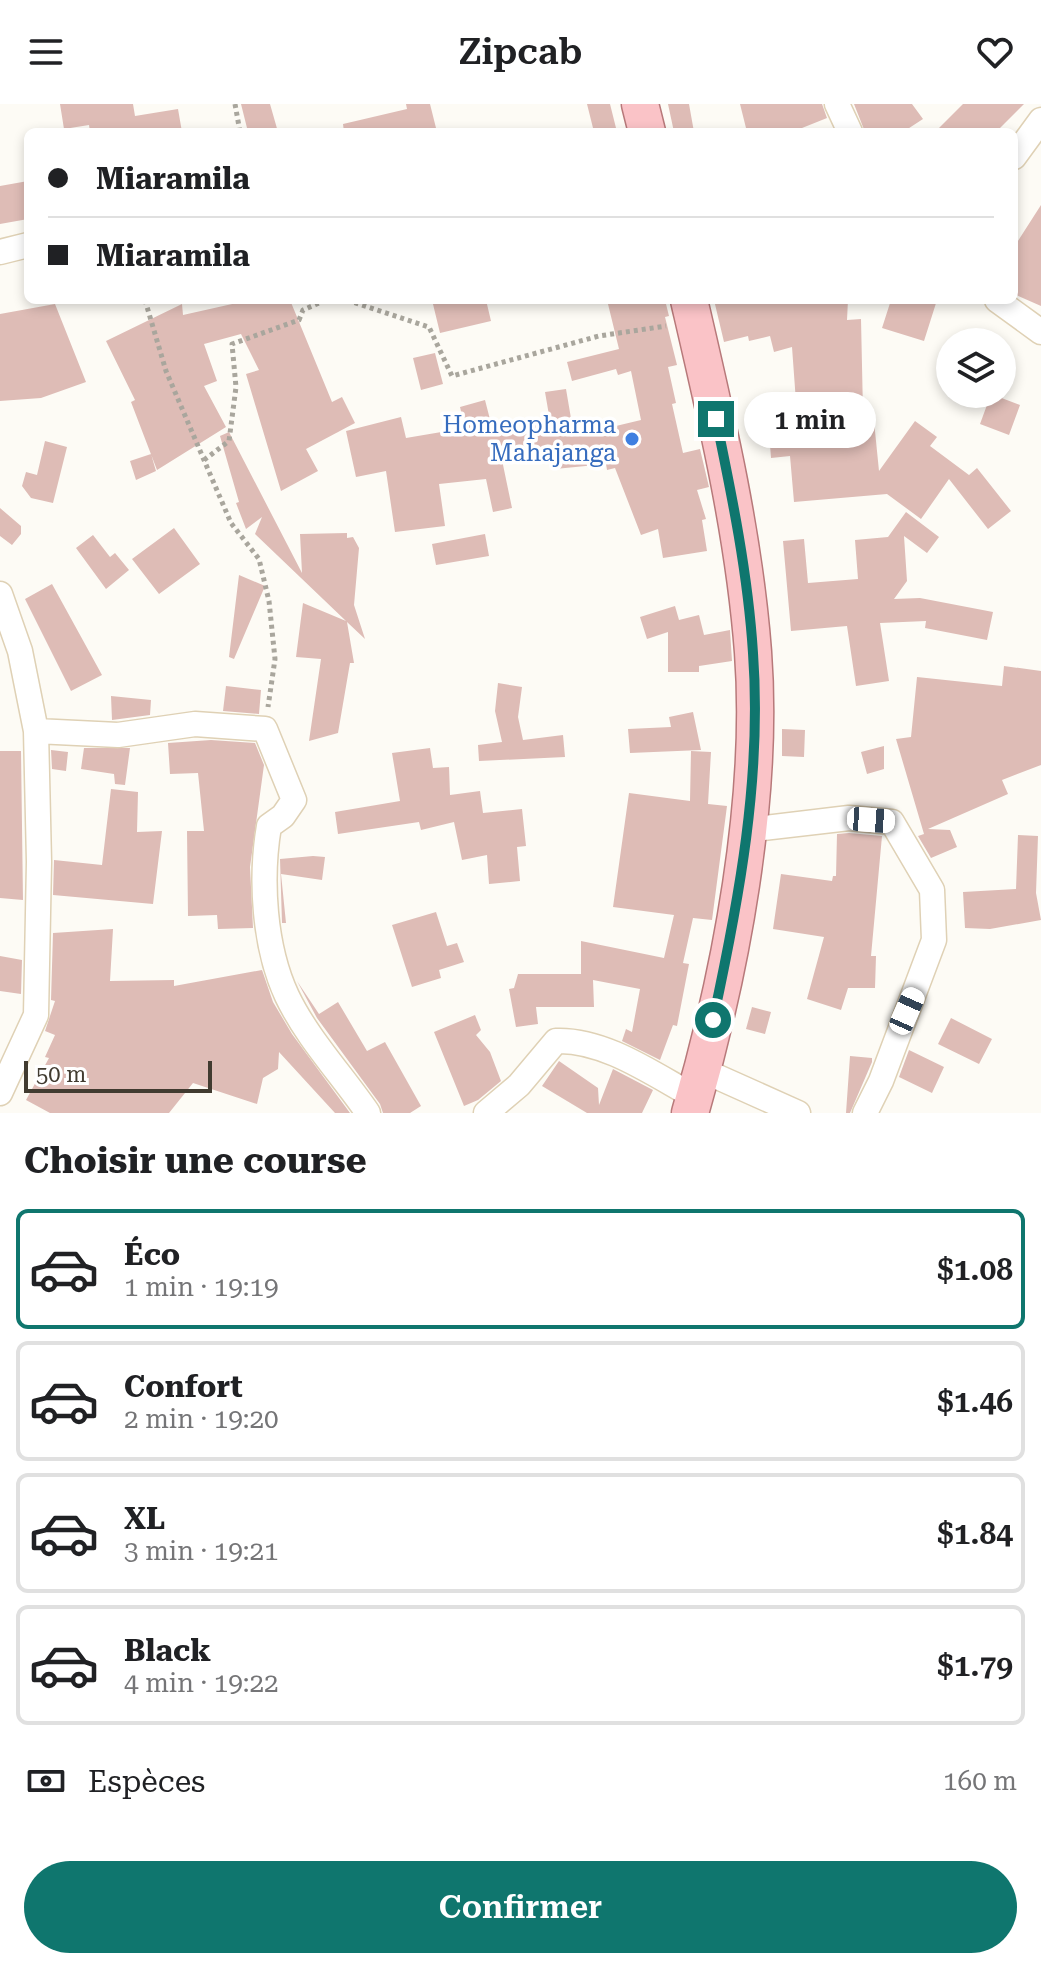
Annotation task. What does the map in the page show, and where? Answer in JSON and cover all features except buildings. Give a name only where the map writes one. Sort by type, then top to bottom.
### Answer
[{"type":"main road","points":[[640,104],[646,128]]},
{"type":"main road","points":[[692,313],[742,550],[753,654],[752,782],[742,877],[695,1093]]},
{"type":"street","points":[[837,104],[848,128]]},
{"type":"street","points":[[1018,152],[1041,120]]},
{"type":"street","points":[[0,252],[24,246]]},
{"type":"street","points":[[1002,304],[1041,332]]},
{"type":"street","points":[[0,594],[20,651],[36,731],[39,862],[36,1015],[0,1093]]},
{"type":"street","points":[[36,731],[118,735],[195,724],[265,729],[294,800],[283,816],[269,826],[264,855],[269,938],[287,996],[368,1113]]},
{"type":"street","points":[[747,830],[849,818],[892,822],[932,890],[934,940],[881,1081],[865,1113]]},
{"type":"street","points":[[486,1113],[519,1085],[556,1041],[577,1040],[695,1093],[798,1113]]},
{"type":"path","points":[[235,104],[239,128]]},
{"type":"path","points":[[146,304],[166,371],[231,523],[259,559],[269,601],[275,659],[265,729]]},
{"type":"path","points":[[204,460],[229,441],[236,387],[232,344],[299,320],[303,310],[317,304]]},
{"type":"path","points":[[359,304],[429,327],[452,376],[599,336],[680,324],[692,313]]},
{"type":"place","name":"Homeopharma Mahajanga","points":[[632,439]]},
{"type":"route","points":[[713,1020],[742,877],[752,782],[753,654],[742,550],[716,419]]}]
